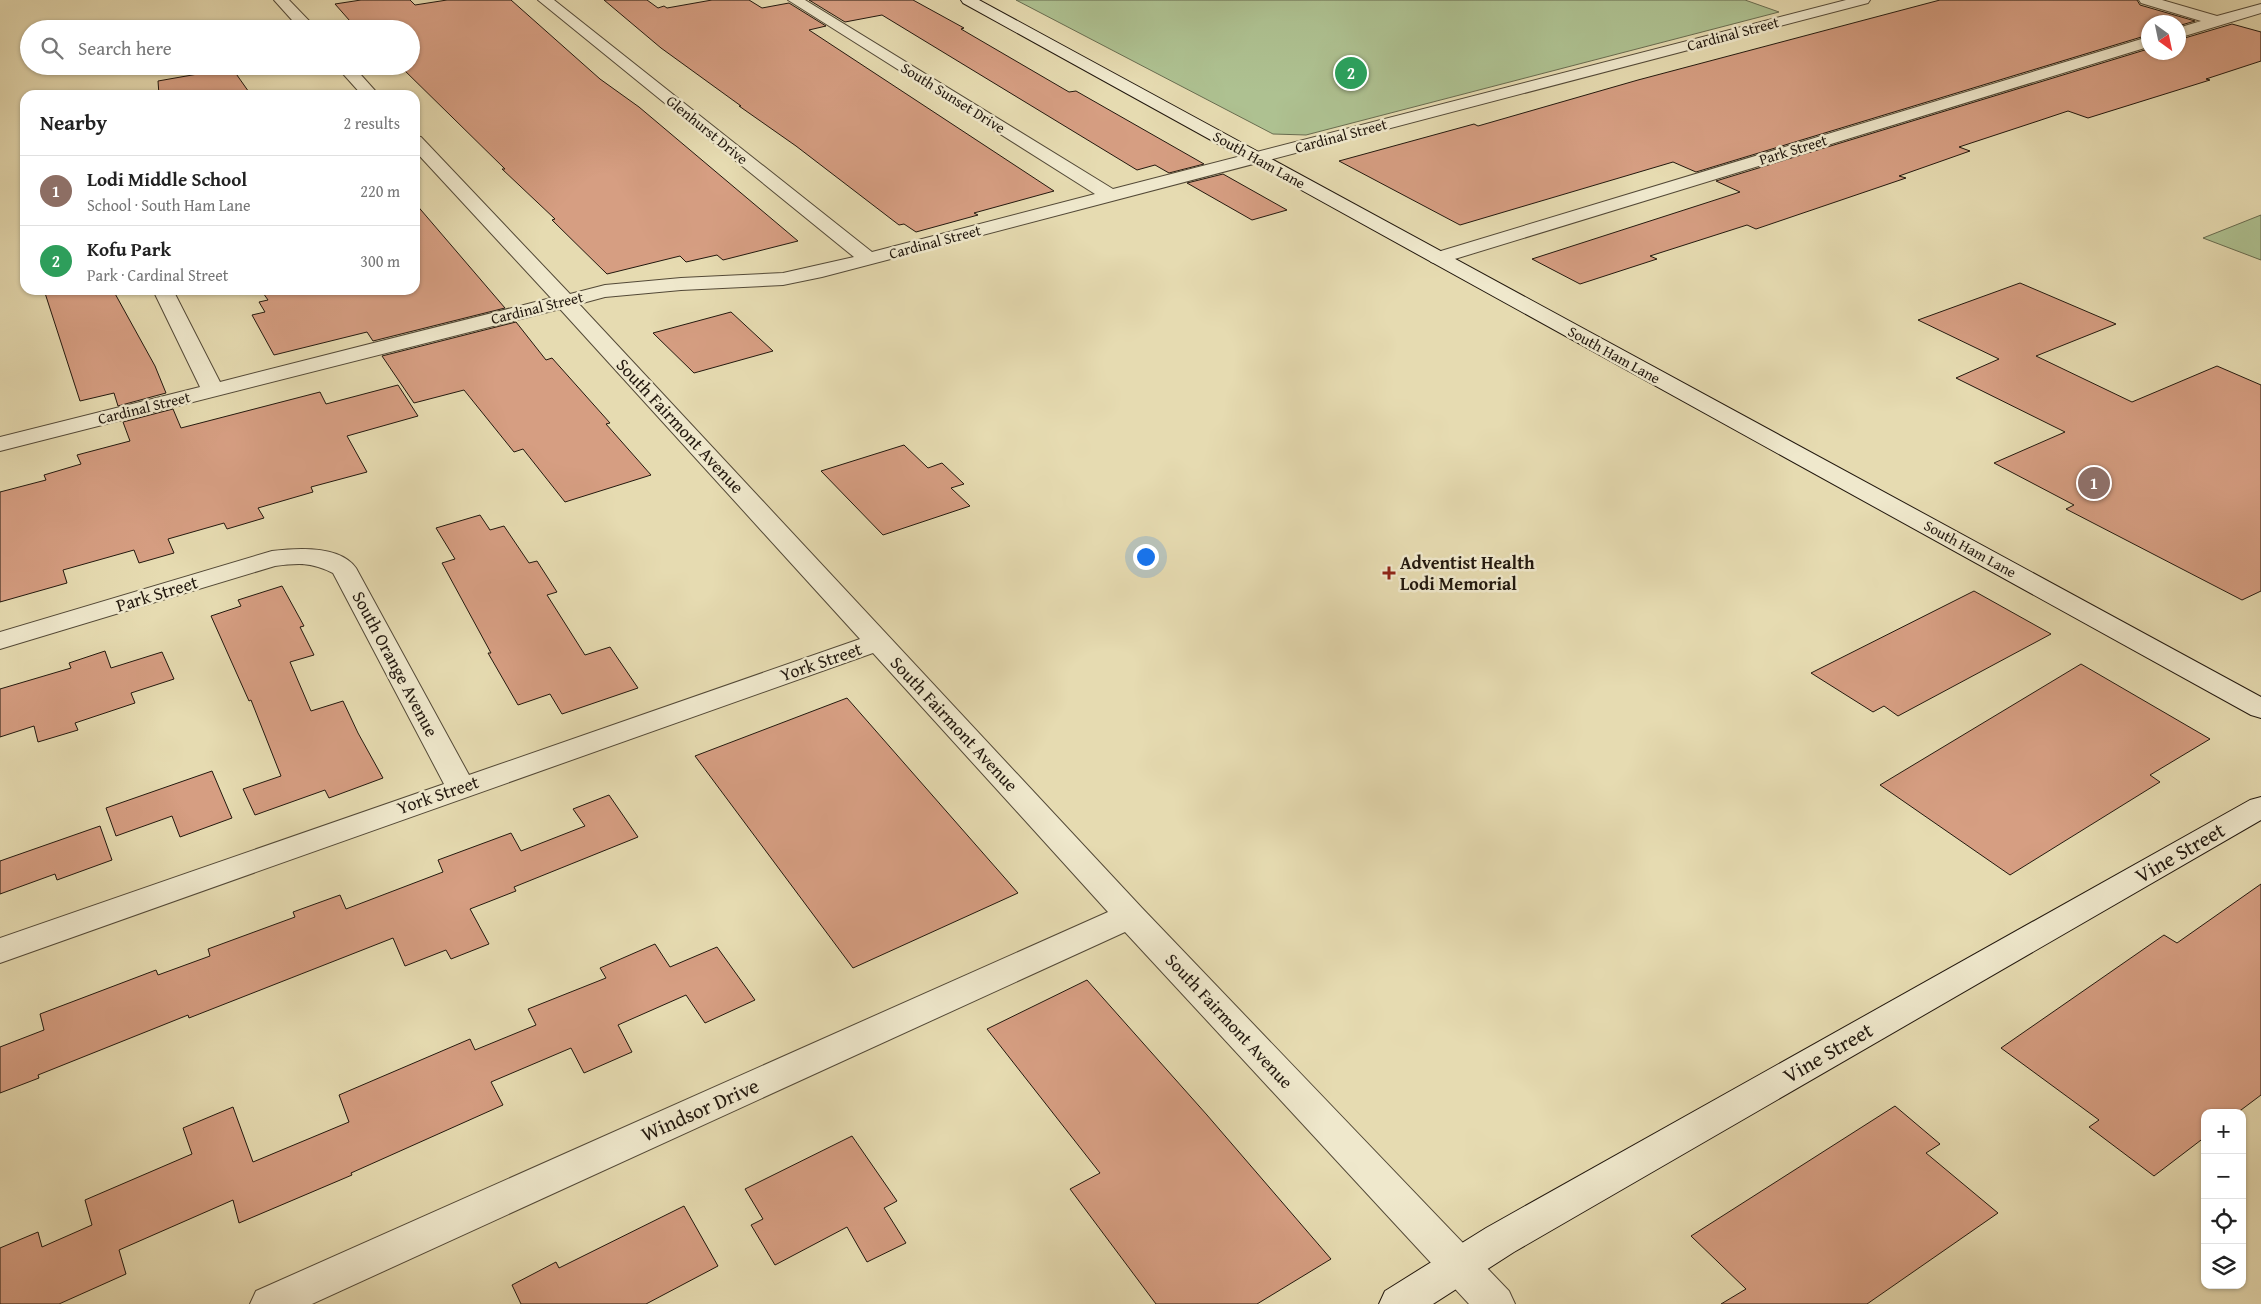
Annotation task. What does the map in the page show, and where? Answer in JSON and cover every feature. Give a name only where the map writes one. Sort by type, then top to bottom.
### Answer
[{"type":"street","name":"Glenhurst Drive","points":[[545,0],[869,259]]},
{"type":"street","name":"South Sunset Drive","points":[[795,0],[1111,196]]},
{"type":"street","name":"South Ham Lane","points":[[968,0],[2261,709]]},
{"type":"street","name":"Cardinal Street","points":[[0,444],[605,291],[681,284],[783,279],[869,259],[1863,0]]},
{"type":"street","points":[[2146,0],[2216,21]]},
{"type":"street","points":[[286,1],[301,20]]},
{"type":"street","points":[[2186,30],[2261,8]]},
{"type":"street","name":"Park Street","points":[[1438,258],[2141,44]]},
{"type":"street","points":[[352,75],[366,90]]},
{"type":"street","name":"South Fairmont Avenue","points":[[420,146],[564,300],[1130,916],[1496,1304]]},
{"type":"street","points":[[165,295],[213,390]]},
{"type":"street","name":"Park Street","points":[[0,642],[272,559],[302,555],[315,556]]},
{"type":"street","name":"South Orange Avenue","points":[[315,556],[325,558],[343,568],[461,787]]},
{"type":"street","name":"York Street","points":[[0,951],[461,787],[878,642]]},
{"type":"street","name":"Vine Street","points":[[1399,1304],[1459,1265],[2261,807]]},
{"type":"street","name":"Windsor Drive","points":[[270,1304],[1130,916]]},
{"type":"green space","points":[[1016,0],[1745,0],[1779,12],[1306,135],[1273,134]]},
{"type":"green space","points":[[2261,215],[2261,260],[2203,238]]},
{"type":"building","points":[[361,0],[410,0],[415,5],[447,0],[511,0],[600,79],[639,107],[798,241],[723,260],[717,255],[686,262],[680,256],[607,274],[552,220],[555,219],[502,169],[505,169],[409,75],[420,75],[420,20],[349,20],[335,4]]},
{"type":"building","points":[[604,0],[647,0],[658,8],[712,0],[749,0],[762,8],[789,3],[826,26],[809,30],[1054,191],[974,213],[978,215],[916,232],[904,224],[899,225],[796,146],[661,48]]},
{"type":"building","points":[[809,0],[913,0],[964,28],[961,29],[1069,92],[1076,91],[1204,164],[1169,173],[1155,165],[1137,170],[882,15],[845,22]]},
{"type":"building","points":[[1940,0],[2137,0],[2140,5],[2174,15],[2141,15],[2141,37],[1696,172],[1673,162],[1460,225],[1339,161],[1474,124],[1478,126],[1638,80]]},
{"type":"building","points":[[2186,18],[2195,21],[2186,24]]},
{"type":"building","points":[[2232,24],[2261,32],[2261,61],[2206,79],[2210,80],[2088,118],[2068,111],[1959,147],[1970,151],[1899,176],[1906,178],[1756,229],[1747,225],[1650,256],[1657,259],[1580,284],[1532,259],[1740,192],[1716,181],[2141,51],[2141,60],[2186,60],[2186,38]]},
{"type":"building","points":[[192,75],[237,75],[247,90],[159,90],[158,81]]},
{"type":"building","points":[[1223,174],[1287,210],[1252,220],[1187,183]]},
{"type":"building","points":[[420,209],[505,308],[373,341],[367,332],[274,355],[252,315],[265,312],[259,302],[268,300],[264,295],[420,295]]},
{"type":"building","points":[[2020,283],[2116,324],[2036,356],[2132,402],[2217,366],[2261,385],[2261,591],[2242,600],[2066,509],[2074,505],[1994,463],[2065,432],[1956,378],[1999,359],[1918,320]]},
{"type":"building","points":[[46,295],[116,295],[155,366],[166,393],[118,406],[114,393],[80,401]]},
{"type":"building","points":[[731,312],[773,351],[694,373],[653,333]]},
{"type":"building","points":[[516,322],[546,360],[552,358],[610,423],[606,424],[651,475],[565,502],[523,449],[514,452],[464,390],[414,403],[382,356]]},
{"type":"building","points":[[398,385],[418,416],[347,436],[367,472],[311,487],[313,492],[258,508],[264,518],[227,529],[224,523],[168,539],[174,553],[139,563],[134,550],[63,570],[67,583],[0,602],[0,492],[46,480],[44,475],[81,464],[77,455],[130,441],[123,422],[173,409],[181,428],[320,392],[326,404]]},
{"type":"building","points":[[904,445],[928,468],[942,463],[964,484],[951,488],[970,506],[883,535],[821,471]]},
{"type":"building","points":[[480,515],[490,530],[504,526],[529,563],[537,561],[557,592],[547,595],[585,655],[610,647],[638,688],[562,714],[550,694],[518,705],[488,653],[491,653],[442,563],[455,559],[436,528]]},
{"type":"building","points":[[282,586],[304,626],[300,627],[314,655],[290,662],[311,711],[343,701],[383,778],[329,798],[325,790],[255,815],[243,789],[281,776],[251,700],[249,701],[211,616],[241,606],[238,600]]},
{"type":"building","points":[[1974,591],[2051,634],[1898,716],[1884,706],[1873,712],[1811,673]]},
{"type":"building","points":[[105,651],[111,668],[162,652],[174,679],[131,693],[135,703],[75,723],[78,730],[38,742],[34,726],[0,737],[0,689],[71,668],[69,663]]},
{"type":"building","points":[[2081,664],[2210,739],[2150,775],[2160,782],[2010,875],[1880,785]]},
{"type":"building","points":[[847,698],[1018,893],[853,968],[695,756]]},
{"type":"building","points":[[212,771],[232,818],[180,837],[172,816],[116,836],[106,808]]},
{"type":"building","points":[[609,795],[638,837],[514,887],[516,891],[470,909],[489,944],[451,959],[446,950],[405,966],[393,938],[189,1018],[188,1015],[38,1075],[39,1078],[0,1093],[0,1047],[44,1030],[40,1014],[156,970],[158,975],[210,956],[208,949],[295,917],[293,912],[340,895],[346,909],[443,872],[438,860],[511,833],[521,851],[585,826],[573,809]]},
{"type":"building","points":[[100,826],[112,860],[57,880],[55,874],[0,894],[0,861]]},
{"type":"building","points":[[2261,884],[2261,1095],[2242,1109],[2201,1109],[2201,1140],[2154,1176],[2089,1127],[2099,1120],[2001,1048],[2164,935],[2177,943]]},
{"type":"building","points":[[655,944],[670,967],[717,947],[755,1000],[705,1023],[686,995],[618,1025],[632,1052],[584,1073],[571,1048],[491,1082],[503,1105],[351,1173],[352,1175],[239,1223],[233,1200],[119,1250],[126,1274],[59,1304],[0,1304],[0,1248],[38,1232],[42,1247],[92,1225],[85,1200],[192,1154],[183,1128],[233,1107],[253,1162],[349,1122],[339,1095],[470,1039],[475,1050],[536,1025],[528,1009],[606,978],[600,968]]},
{"type":"building","points":[[1087,980],[1331,1259],[1257,1304],[1156,1304],[1070,1189],[1100,1173],[987,1029]]},
{"type":"building","points":[[1895,1106],[1940,1144],[1926,1153],[1998,1213],[1867,1304],[1721,1304],[1746,1289],[1691,1236]]},
{"type":"building","points":[[852,1136],[897,1201],[884,1208],[906,1243],[867,1262],[847,1227],[775,1265],[751,1225],[763,1219],[745,1189]]},
{"type":"building","points":[[684,1206],[718,1266],[646,1304],[521,1304],[512,1285],[556,1262],[559,1268]]},
{"type":"place","name":"Kofu Park","points":[[1351,73]]},
{"type":"place","name":"Lodi Middle School","points":[[2094,483]]},
{"type":"place","name":"Adventist Health Lodi Memorial","points":[[1389,573]]}]
